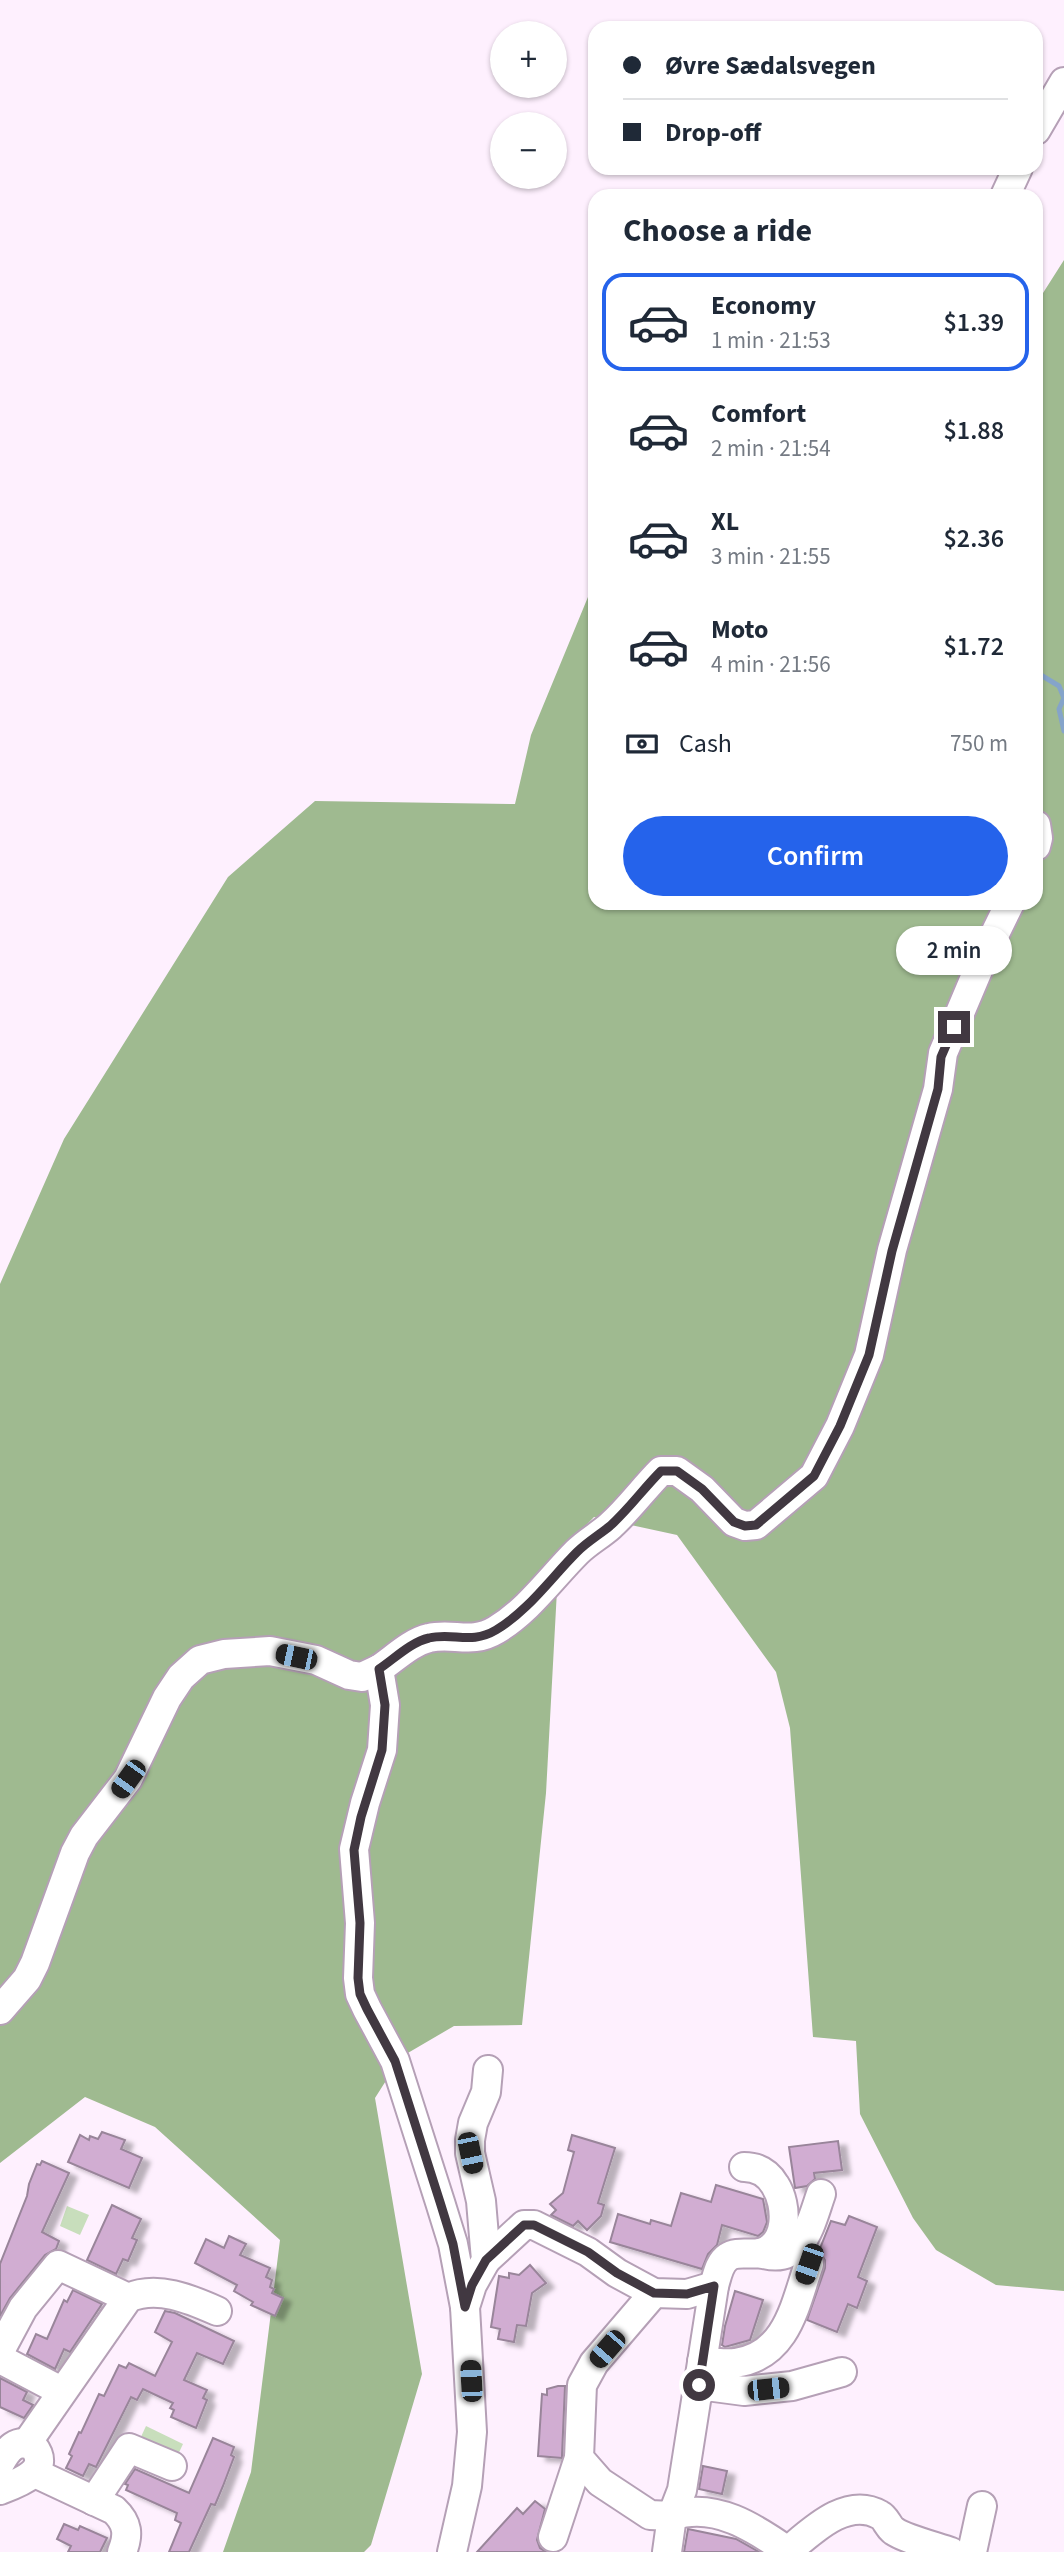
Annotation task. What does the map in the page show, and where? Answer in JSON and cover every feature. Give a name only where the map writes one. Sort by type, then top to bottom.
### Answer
[{"type":"street","points":[[1043,118],[1064,82]]},
{"type":"street","points":[[0,2010],[27,1979],[62,1884],[84,1836],[128,1779],[167,1698],[188,1668],[211,1656],[270,1651],[316,1660],[349,1675],[362,1677],[379,1669],[422,1640],[432,1637],[482,1637],[512,1619],[547,1587],[577,1552],[609,1527],[661,1471],[677,1471],[702,1489],[734,1522],[745,1526],[756,1525],[814,1476],[840,1426],[869,1355],[892,1251],[938,1089],[943,1053],[1007,910]]},
{"type":"street","points":[[379,1669],[385,1705],[382,1750],[354,1850],[360,1923],[358,1978],[360,1994],[395,2061],[453,2244],[465,2307],[472,2432],[467,2486],[452,2552]]},
{"type":"street","points":[[486,2260],[481,2201],[470,2153],[470,2140],[473,2123],[486,2092],[488,2070]]},
{"type":"street","points":[[667,2552],[671,2516],[682,2490],[714,2286],[722,2262],[730,2255],[760,2253],[772,2248],[781,2234],[785,2211],[782,2195],[763,2171],[744,2167]]},
{"type":"street","points":[[760,2253],[782,2256],[800,2244],[810,2227],[821,2194]]},
{"type":"street","points":[[465,2307],[472,2285],[486,2260],[524,2225],[534,2225],[588,2252],[617,2273],[654,2293],[687,2294],[714,2286]]},
{"type":"street","points":[[701,2373],[759,2357],[771,2349],[782,2336],[809,2264]]},
{"type":"street","points":[[0,2351],[23,2308],[58,2265],[128,2298]]},
{"type":"street","points":[[0,2463],[12,2446],[27,2443],[128,2298],[148,2292],[160,2293],[217,2311]]},
{"type":"street","points":[[553,2537],[579,2458],[582,2385],[594,2363],[654,2293]]},
{"type":"street","points":[[0,2359],[61,2391]]},
{"type":"street","points":[[701,2373],[744,2391],[792,2386],[842,2372]]},
{"type":"street","points":[[0,2490],[35,2473],[39,2467],[37,2450],[27,2443]]},
{"type":"street","points":[[94,2501],[129,2448],[172,2466]]},
{"type":"street","points":[[579,2458],[600,2482],[650,2515],[671,2516],[687,2510],[702,2510],[737,2519],[789,2552],[816,2527],[837,2515],[862,2508],[882,2515],[894,2531],[951,2552]]},
{"type":"street","points":[[35,2473],[114,2510],[125,2523],[126,2542],[122,2552]]},
{"type":"street","points":[[972,2552],[982,2505]]},
{"type":"green space","points":[[1064,260],[1064,2291],[996,2285],[936,2250],[913,2218],[860,2114],[856,2041],[813,2037],[790,1728],[776,1672],[677,1535],[594,1517],[559,1553],[546,1793],[522,2025],[454,2026],[401,2057],[375,2098],[422,2374],[371,2545],[364,2552],[223,2552],[251,2472],[280,2240],[155,2127],[85,2097],[0,2163],[0,1284],[64,1139],[228,877],[315,801],[515,804],[531,735],[588,597],[588,910],[1043,910],[1043,293]]},
{"type":"green space","points":[[67,2206],[89,2215],[80,2235],[60,2226]]},
{"type":"green space","points":[[146,2426],[183,2444],[175,2461],[140,2439]]},
{"type":"building","points":[[102,2132],[125,2140],[121,2149],[142,2158],[129,2188],[68,2162],[80,2135],[89,2140],[90,2136],[98,2139]]},
{"type":"building","points":[[572,2135],[615,2148],[598,2203],[604,2205],[601,2216],[587,2230],[578,2221],[573,2226],[551,2215],[556,2210],[550,2204],[563,2193],[574,2152],[568,2150]]},
{"type":"building","points":[[838,2141],[842,2170],[814,2173],[815,2179],[807,2186],[795,2188],[789,2147]]},
{"type":"building","points":[[42,2161],[69,2173],[42,2232],[59,2241],[56,2249],[45,2255],[10,2298],[0,2316],[0,2264],[37,2164],[40,2165]]},
{"type":"building","points":[[716,2185],[763,2199],[767,2222],[758,2236],[722,2225],[717,2245],[708,2254],[702,2269],[610,2242],[618,2214],[650,2224],[651,2220],[671,2226],[681,2193],[711,2202]]},
{"type":"building","points":[[112,2205],[141,2219],[132,2238],[137,2240],[128,2261],[123,2259],[116,2274],[87,2260]]},
{"type":"building","points":[[849,2216],[877,2227],[858,2277],[867,2281],[857,2308],[848,2304],[837,2332],[807,2320],[825,2268],[825,2260],[819,2251],[831,2221],[845,2225]]},
{"type":"building","points":[[229,2236],[246,2244],[240,2255],[270,2268],[266,2277],[272,2280],[272,2293],[283,2298],[275,2316],[251,2305],[253,2302],[234,2291],[237,2285],[195,2263],[206,2239],[224,2248]]},
{"type":"building","points":[[530,2265],[546,2283],[532,2293],[526,2326],[517,2325],[514,2342],[498,2339],[500,2329],[491,2327],[499,2276],[509,2278],[509,2273],[519,2275]]},
{"type":"building","points":[[73,2290],[102,2304],[70,2352],[64,2349],[55,2369],[27,2354],[36,2334],[47,2339],[64,2300],[67,2302]]},
{"type":"building","points":[[735,2291],[763,2300],[750,2340],[725,2347],[722,2345],[725,2326]]},
{"type":"building","points":[[165,2311],[175,2313],[234,2341],[223,2364],[197,2353],[184,2380],[207,2390],[203,2398],[207,2400],[196,2428],[171,2417],[174,2410],[170,2408],[173,2403],[143,2389],[137,2400],[131,2397],[96,2467],[89,2464],[83,2476],[66,2468],[79,2432],[81,2433],[99,2394],[104,2396],[119,2365],[126,2368],[129,2363],[155,2376],[172,2342],[155,2332]]},
{"type":"building","points":[[0,2378],[27,2392],[23,2400],[33,2405],[24,2418],[0,2407]]},
{"type":"building","points":[[565,2386],[562,2458],[538,2456],[542,2394],[547,2395],[547,2389]]},
{"type":"building","points":[[213,2438],[234,2447],[231,2455],[234,2457],[223,2486],[215,2505],[211,2504],[189,2552],[169,2552],[181,2523],[175,2520],[177,2513],[126,2490],[128,2485],[125,2484],[135,2469],[189,2493]]},
{"type":"building","points":[[703,2466],[727,2471],[722,2494],[699,2489]]},
{"type":"building","points":[[535,2501],[545,2509],[537,2540],[540,2548],[546,2552],[477,2552],[517,2508],[523,2514]]},
{"type":"building","points":[[64,2524],[78,2530],[80,2526],[107,2538],[100,2552],[68,2552],[71,2546],[57,2539]]},
{"type":"building","points":[[688,2529],[736,2539],[759,2552],[684,2552]]},
{"type":"waterway","points":[[1043,676],[1059,686],[1064,698],[1059,709],[1064,731]]},
{"type":"route","points":[[699,2385],[714,2286],[687,2294],[654,2293],[617,2273],[588,2252],[534,2225],[524,2225],[486,2260],[472,2285],[465,2307],[453,2244],[395,2061],[360,1994],[360,1923],[354,1850],[361,1817],[382,1750],[385,1705],[379,1669],[422,1640],[432,1637],[467,1639],[482,1637],[495,1631],[547,1587],[577,1552],[609,1527],[661,1471],[677,1471],[702,1489],[734,1522],[745,1526],[756,1525],[814,1476],[840,1426],[869,1355],[892,1251],[938,1089],[941,1057],[954,1027]]}]
